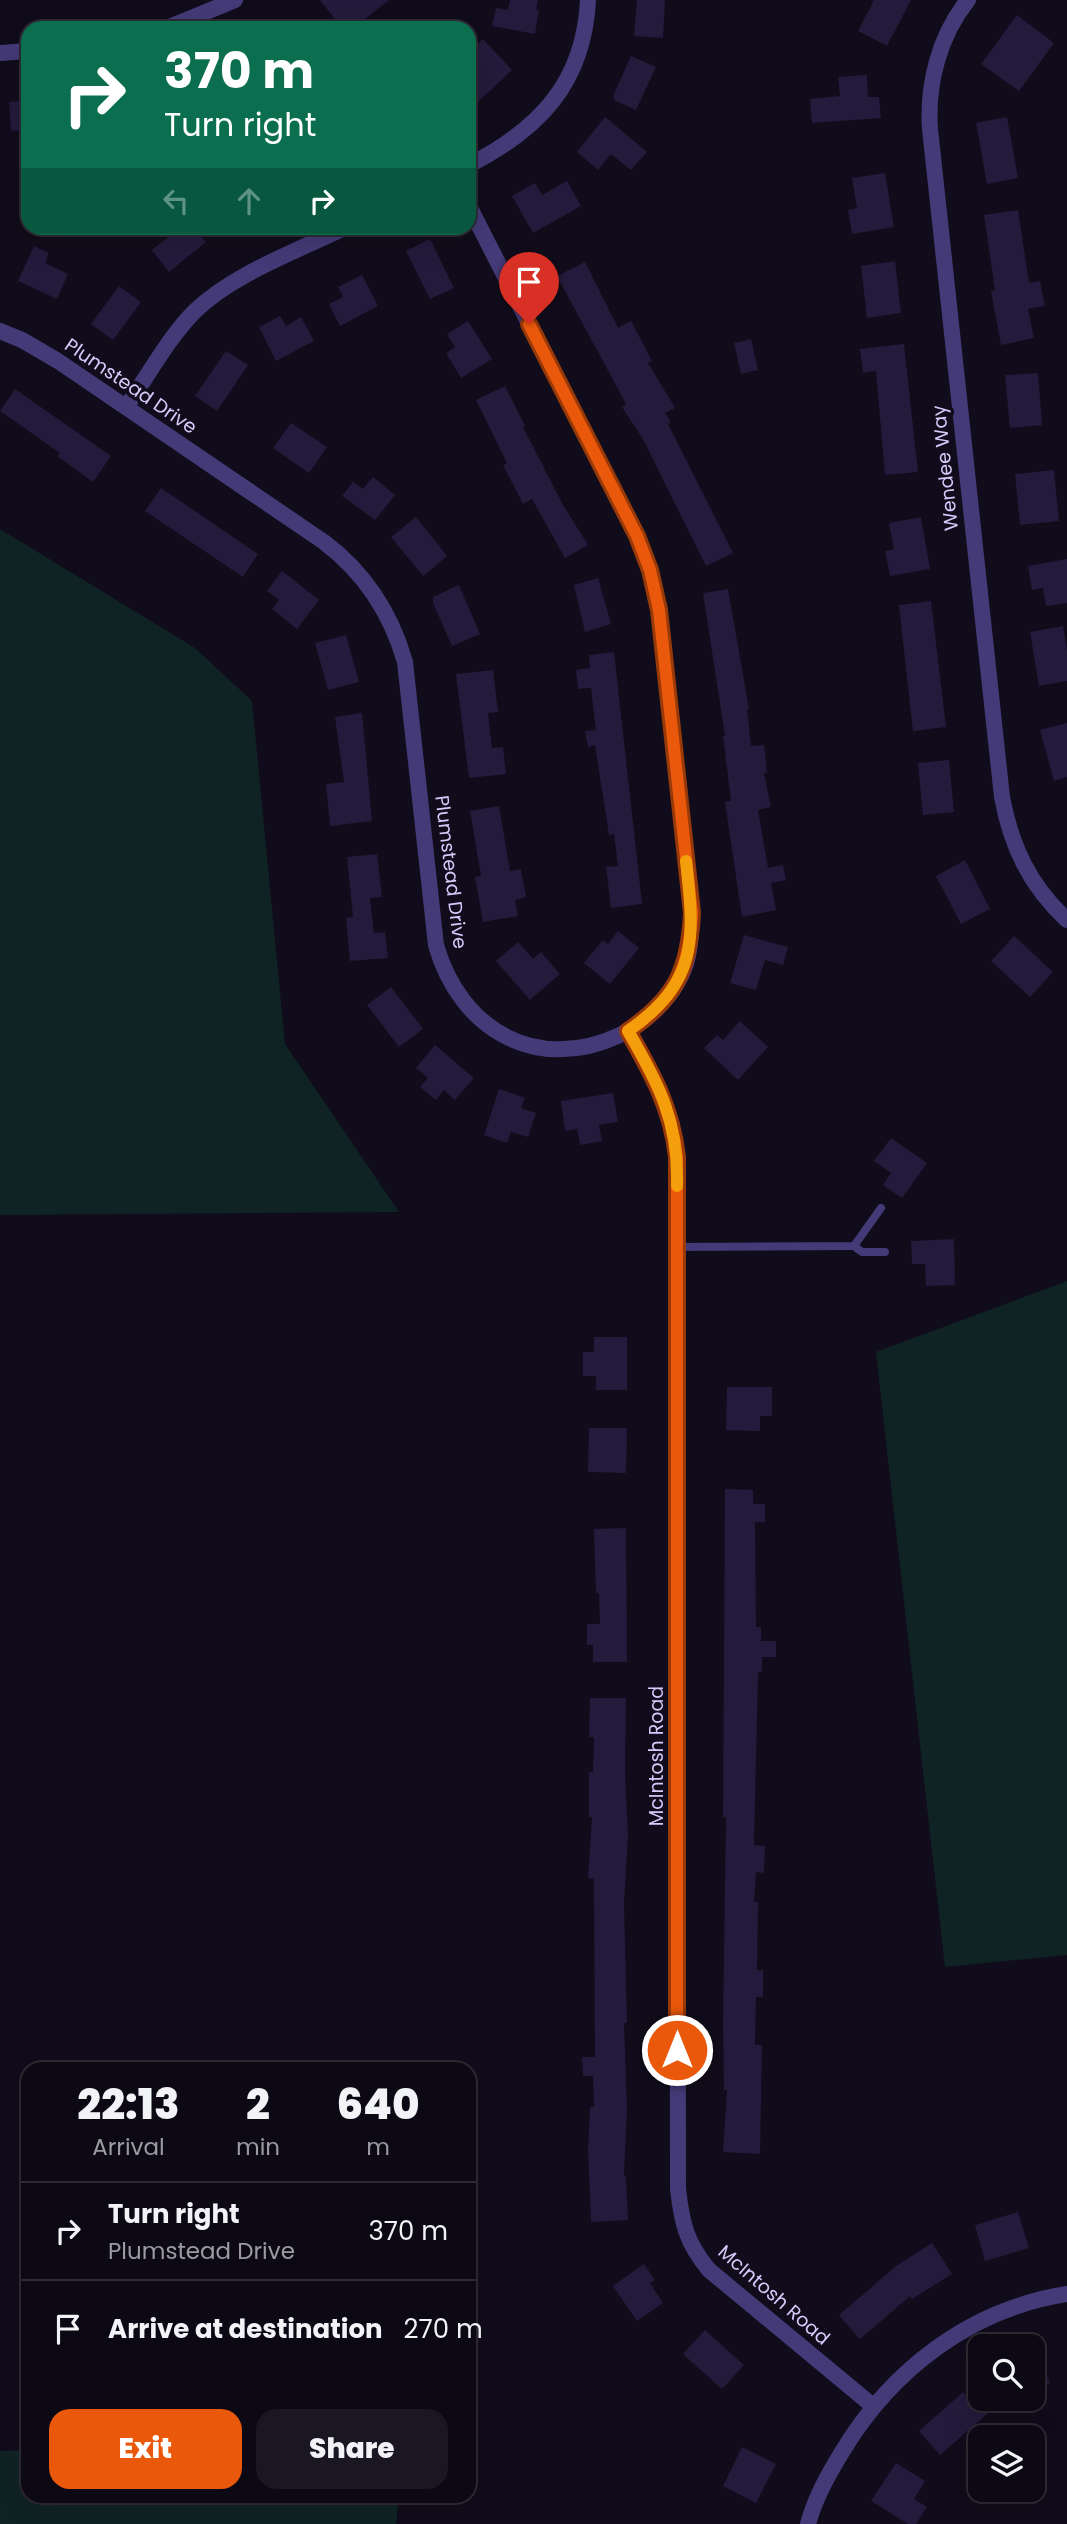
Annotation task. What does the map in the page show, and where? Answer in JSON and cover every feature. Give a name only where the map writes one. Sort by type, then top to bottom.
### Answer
[{"type":"street","points":[[184,21],[235,0]]},
{"type":"street","points":[[476,161],[527,130],[559,93],[571,74],[581,49],[588,0]]},
{"type":"street","name":"Wendee Way","points":[[968,0],[945,41],[933,74],[929,113],[931,142],[1006,821],[1030,878],[1067,920]]},
{"type":"street","points":[[0,53],[21,52]]},
{"type":"street","name":"Plumstead Drive","points":[[0,331],[41,350],[340,554],[355,569],[381,603],[399,642],[408,680],[436,945],[452,987],[465,1003],[495,1030],[529,1045],[549,1049],[586,1047],[628,1031],[646,1018],[672,991],[685,966],[691,936],[691,902],[656,590],[637,536],[476,220]]},
{"type":"street","points":[[126,407],[181,329],[206,301],[243,278],[330,235]]},
{"type":"street","name":"McIntosh Road","points":[[628,1031],[661,1090],[672,1122],[677,1157],[677,2161],[681,2214],[694,2252],[716,2277],[873,2406]]},
{"type":"street","points":[[807,2524],[822,2486],[873,2406],[916,2363],[969,2326],[1026,2303],[1067,2294]]},
{"type":"lane","points":[[854,1246],[881,1208]]},
{"type":"lane","points":[[675,1247],[854,1246],[862,1252],[885,1252]]},
{"type":"green space","points":[[0,529],[195,648],[252,701],[285,1044],[399,1212],[0,1215]]},
{"type":"green space","points":[[1067,1281],[1067,1955],[945,1967],[876,1352]]},
{"type":"green space","points":[[21,2450],[21,2503],[398,2503],[396,2524],[0,2524],[0,2451]]},
{"type":"building","points":[[320,0],[389,0],[363,21],[336,21]]},
{"type":"building","points":[[510,0],[538,0],[535,34],[492,26],[496,8],[508,10]]},
{"type":"building","points":[[637,0],[665,0],[663,38],[634,36]]},
{"type":"building","points":[[874,0],[911,0],[887,46],[858,31]]},
{"type":"building","points":[[1017,15],[1054,43],[1019,91],[981,64]]},
{"type":"building","points":[[483,39],[512,70],[477,103],[476,102],[476,46]]},
{"type":"building","points":[[631,56],[656,67],[636,110],[614,100],[614,94]]},
{"type":"building","points":[[867,75],[868,97],[879,97],[881,118],[812,123],[810,99],[840,96],[838,77]]},
{"type":"building","points":[[21,101],[21,130],[11,131],[9,102]]},
{"type":"building","points":[[605,117],[647,152],[631,170],[611,154],[598,170],[577,152]]},
{"type":"building","points":[[1007,117],[1018,178],[987,184],[976,123]]},
{"type":"building","points":[[885,173],[894,227],[852,234],[848,210],[857,208],[852,178]]},
{"type":"building","points":[[567,181],[581,206],[533,233],[512,196],[535,183],[542,195]]},
{"type":"building","points":[[1018,210],[1029,283],[1040,281],[1045,306],[1028,309],[1034,338],[1001,345],[991,291],[995,290],[984,215]]},
{"type":"building","points":[[171,235],[200,235],[206,242],[169,272],[152,250]]},
{"type":"building","points":[[430,239],[454,288],[430,299],[406,251]]},
{"type":"building","points":[[34,246],[49,253],[45,263],[68,274],[57,299],[18,281]]},
{"type":"building","points":[[895,261],[901,313],[867,318],[861,266]]},
{"type":"building","points":[[585,262],[618,328],[631,321],[652,361],[648,363],[675,408],[665,413],[671,422],[668,424],[733,553],[706,566],[643,439],[622,407],[626,404],[557,276]]},
{"type":"building","points":[[362,275],[378,306],[340,326],[329,304],[343,297],[338,287]]},
{"type":"building","points":[[119,286],[141,302],[113,340],[91,324]]},
{"type":"building","points":[[280,316],[286,326],[301,317],[314,341],[276,361],[259,327]]},
{"type":"building","points":[[468,321],[492,359],[461,378],[446,353],[455,347],[447,334]]},
{"type":"building","points":[[751,339],[758,370],[741,374],[734,343]]},
{"type":"building","points":[[904,344],[918,472],[885,475],[876,371],[863,373],[860,349]]},
{"type":"building","points":[[226,351],[248,365],[217,411],[195,396]]},
{"type":"building","points":[[1038,373],[1042,425],[1010,428],[1005,375]]},
{"type":"building","points":[[505,386],[563,505],[588,545],[565,558],[532,499],[523,504],[503,465],[507,463],[476,400]]},
{"type":"building","points":[[15,389],[111,456],[93,482],[57,456],[60,453],[0,411]]},
{"type":"building","points":[[291,423],[327,447],[309,473],[273,448]]},
{"type":"building","points":[[1054,470],[1059,521],[1020,525],[1015,474]]},
{"type":"building","points":[[373,477],[395,495],[375,520],[342,496],[353,482],[363,489]]},
{"type":"building","points":[[161,488],[258,554],[243,577],[145,511]]},
{"type":"building","points":[[416,517],[447,556],[423,576],[391,537]]},
{"type":"building","points":[[921,517],[930,569],[890,576],[885,551],[894,549],[889,523]]},
{"type":"building","points":[[1067,559],[1067,603],[1046,606],[1043,588],[1032,590],[1028,566]]},
{"type":"building","points":[[282,571],[319,600],[297,629],[272,609],[279,600],[267,591]]},
{"type":"building","points":[[598,578],[611,624],[585,632],[574,585]]},
{"type":"building","points":[[459,585],[480,634],[452,646],[433,603],[433,597]]},
{"type":"building","points":[[728,589],[749,709],[751,746],[764,745],[767,773],[764,773],[771,807],[758,810],[768,868],[783,865],[786,880],[771,883],[776,910],[742,917],[725,802],[731,801],[725,736],[703,593]]},
{"type":"building","points":[[931,601],[946,727],[913,731],[899,605]]},
{"type":"building","points":[[1063,626],[1067,650],[1067,681],[1039,686],[1030,632]]},
{"type":"building","points":[[346,635],[359,682],[328,690],[315,643]]},
{"type":"building","points":[[614,652],[642,904],[611,908],[606,867],[618,866],[614,834],[609,835],[595,745],[588,747],[585,731],[596,730],[591,688],[578,689],[576,670],[590,668],[589,655]]},
{"type":"building","points":[[493,670],[498,712],[488,713],[492,748],[503,747],[506,774],[469,778],[456,674]]},
{"type":"building","points":[[362,713],[372,821],[330,826],[326,784],[344,782],[335,717]]},
{"type":"building","points":[[1067,723],[1067,777],[1054,781],[1040,730]]},
{"type":"building","points":[[949,760],[954,812],[923,815],[918,763]]},
{"type":"building","points":[[499,806],[510,871],[521,869],[526,897],[515,900],[518,916],[483,922],[475,877],[481,876],[470,811]]},
{"type":"building","points":[[377,854],[382,897],[370,898],[374,933],[385,932],[388,958],[350,961],[346,918],[353,917],[347,857]]},
{"type":"building","points":[[965,860],[990,909],[961,924],[936,876]]},
{"type":"building","points":[[618,931],[639,948],[610,984],[584,963],[603,940],[608,944]]},
{"type":"building","points":[[744,935],[788,947],[783,965],[765,960],[756,990],[730,983]]},
{"type":"building","points":[[1014,936],[1053,972],[1030,997],[991,961]]},
{"type":"building","points":[[518,942],[533,959],[541,952],[560,974],[530,1000],[496,961]]},
{"type":"building","points":[[391,987],[423,1029],[399,1047],[367,1005]]},
{"type":"building","points":[[740,1021],[768,1047],[738,1080],[704,1048],[717,1035],[723,1040]]},
{"type":"building","points":[[435,1045],[474,1078],[455,1100],[444,1090],[436,1100],[420,1087],[428,1078],[416,1068]]},
{"type":"building","points":[[499,1089],[525,1098],[521,1108],[536,1113],[528,1137],[511,1132],[507,1143],[484,1135]]},
{"type":"building","points":[[613,1093],[618,1122],[599,1125],[602,1141],[580,1145],[577,1129],[565,1131],[561,1101]]},
{"type":"building","points":[[891,1138],[927,1163],[902,1198],[883,1185],[891,1173],[874,1161]]},
{"type":"building","points":[[954,1239],[955,1285],[926,1286],[925,1264],[912,1264],[911,1241]]},
{"type":"building","points":[[594,1337],[627,1337],[627,1390],[596,1390],[596,1376],[583,1376],[583,1352],[594,1352]]},
{"type":"building","points":[[727,1387],[772,1387],[772,1416],[760,1416],[760,1431],[726,1430]]},
{"type":"building","points":[[589,1428],[627,1428],[626,1473],[588,1472]]},
{"type":"building","points":[[725,1489],[753,1490],[753,1504],[765,1504],[765,1522],[755,1522],[756,1627],[761,1627],[761,1641],[776,1641],[776,1657],[762,1657],[762,1672],[758,1672],[754,1845],[765,1846],[764,1873],[756,1872],[754,1902],[758,1902],[757,1970],[763,1970],[763,1997],[756,1997],[755,2045],[762,2045],[760,2154],[723,2152],[727,2090],[724,2090],[723,2022],[726,1817],[723,1817]]},
{"type":"building","points":[[626,1528],[627,1662],[593,1662],[593,1645],[587,1645],[587,1624],[600,1624],[594,1529]]},
{"type":"building","points":[[590,1698],[626,1698],[628,1836],[624,1902],[627,2109],[624,2176],[628,2220],[591,2222],[588,2150],[590,2107],[594,2107],[593,2076],[583,2076],[582,2057],[595,2057],[594,1879],[588,1878],[592,1817],[589,1817],[589,1772],[593,1772],[594,1737],[589,1737]]},
{"type":"building","points":[[1018,2212],[1029,2248],[985,2261],[975,2225]]},
{"type":"building","points":[[932,2243],[952,2274],[912,2299],[910,2296],[860,2339],[839,2315],[896,2266]]},
{"type":"building","points":[[644,2264],[655,2280],[650,2283],[663,2303],[637,2321],[613,2286]]},
{"type":"building","points":[[705,2330],[744,2365],[722,2389],[683,2354]]},
{"type":"building","points":[[1045,2372],[1050,2383],[1045,2385]]},
{"type":"building","points":[[963,2392],[968,2398],[968,2411],[990,2411],[974,2425],[968,2425],[968,2430],[940,2455],[919,2431]]},
{"type":"building","points":[[742,2447],[776,2464],[756,2503],[723,2486]]},
{"type":"building","points":[[896,2463],[925,2481],[914,2499],[927,2507],[916,2524],[908,2524],[871,2501]]},
{"type":"slow traffic","points":[[677,1186],[675,1140],[667,1106],[628,1031],[646,1018],[672,991],[688,957],[692,913],[686,861]]},
{"type":"route","points":[[529,324],[637,536],[656,590],[692,913],[688,957],[681,976],[660,1005],[628,1031],[661,1090],[672,1122],[677,1157],[677,2050]]}]
